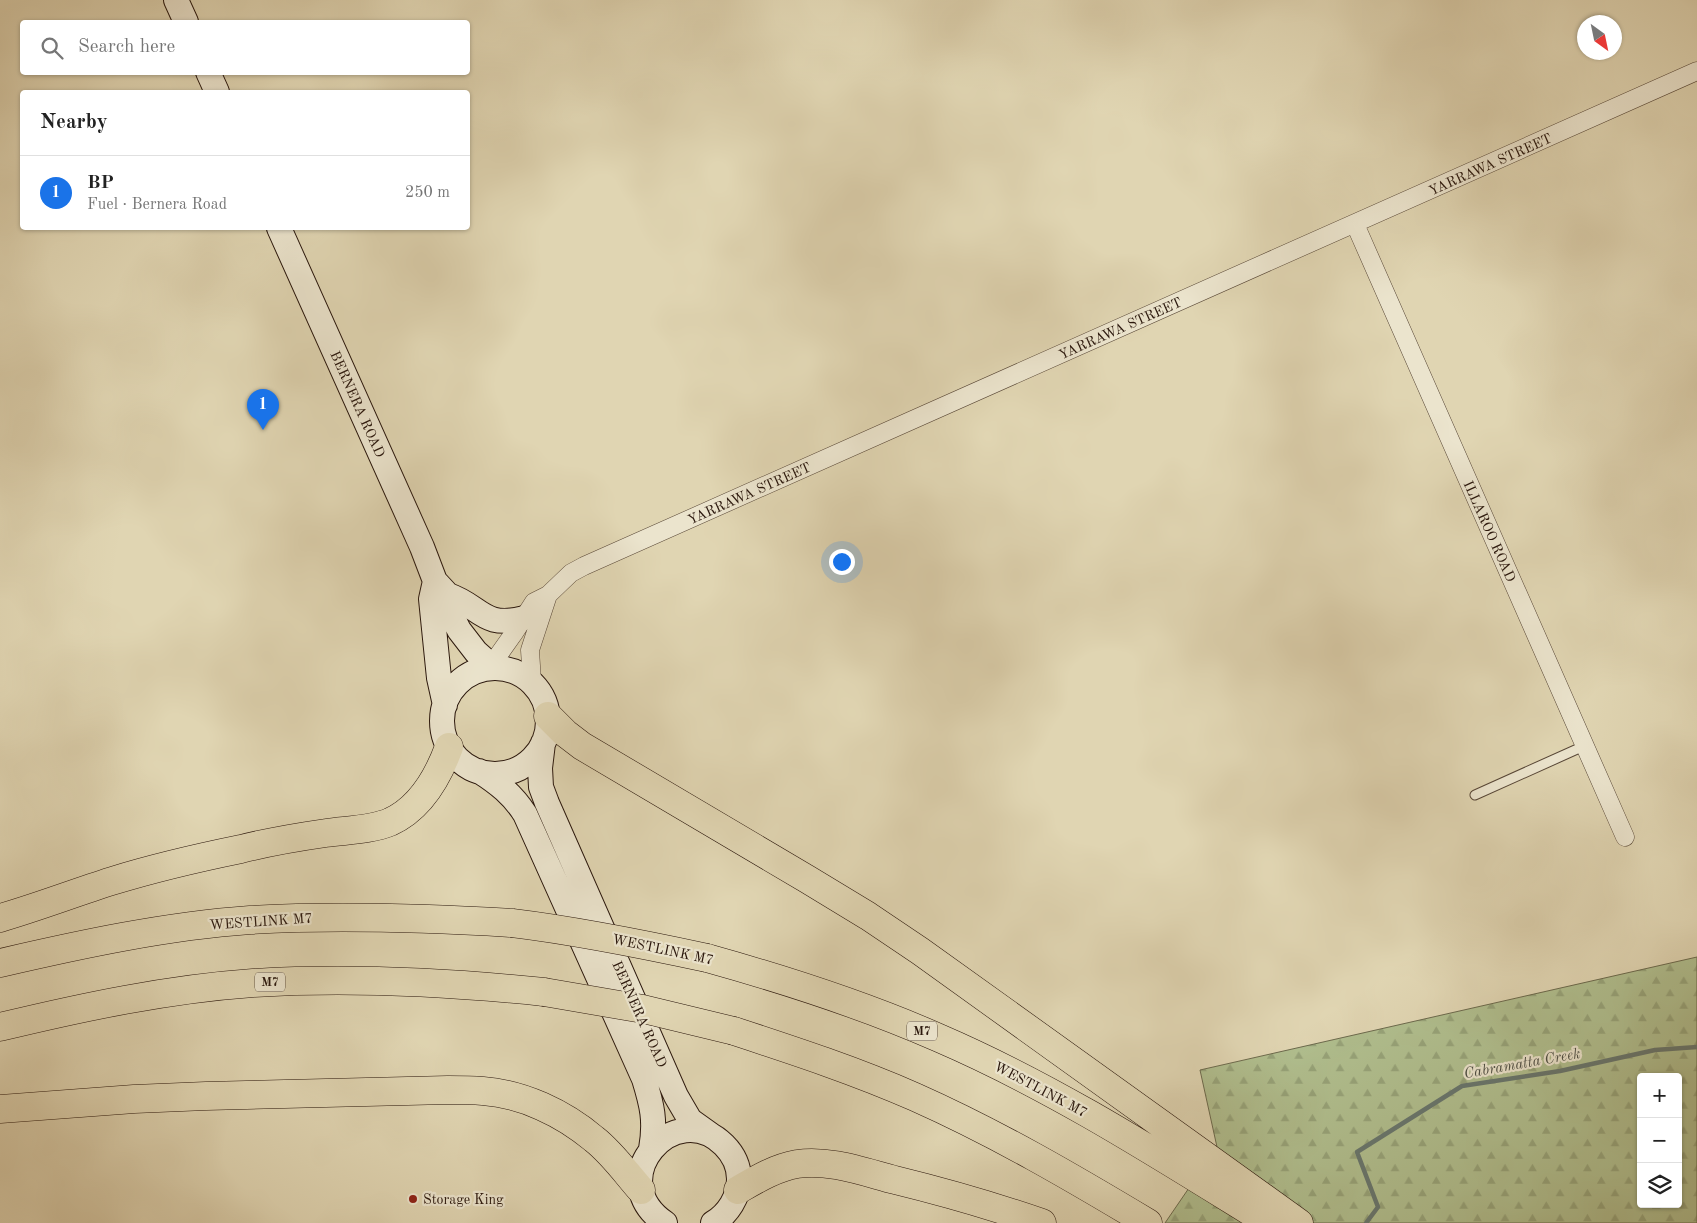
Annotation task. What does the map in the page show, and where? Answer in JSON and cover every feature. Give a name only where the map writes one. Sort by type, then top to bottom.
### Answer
[{"type":"highway","points":[[548,716],[582,746],[868,916],[1299,1223]]},
{"type":"highway","points":[[0,918],[179,862],[256,845],[365,828],[389,822],[404,814],[421,799],[442,764],[449,746]]},
{"type":"highway","name":"WESTLINK M7","points":[[0,963],[83,944],[178,928],[249,920],[327,917],[399,917],[512,923],[624,940],[707,958],[770,976],[863,1007],[940,1038],[1018,1075],[1124,1135],[1269,1223]]},
{"type":"highway","name":"M7","points":[[0,1027],[140,998],[251,984],[295,981],[389,980],[544,992],[643,1009],[734,1031],[824,1060],[915,1097],[996,1137],[1148,1223]]},
{"type":"highway","points":[[0,1109],[134,1099],[206,1096],[483,1090],[530,1102],[554,1112],[575,1125],[609,1153],[643,1206]]},
{"type":"highway","points":[[735,1203],[779,1168],[816,1163],[845,1167],[924,1187],[1008,1211],[1042,1223]]},
{"type":"main road","points":[[176,0],[185,20]]},
{"type":"main road","points":[[209,75],[216,90]]},
{"type":"main road","name":"BERNERA ROAD","points":[[280,230],[442,588],[455,622],[476,652],[495,668]]},
{"type":"main road","points":[[442,588],[479,614],[490,619],[505,622],[524,618]]},
{"type":"main road","name":"BERNERA ROAD","points":[[442,588],[431,599],[439,678],[445,706]]},
{"type":"main road","points":[[495,668],[509,670],[532,682],[543,698],[548,716],[548,730],[543,743],[534,756],[523,766],[509,772],[494,774],[467,766],[457,758],[444,734],[442,719],[445,706],[455,686],[472,673],[495,668]]},
{"type":"main road","name":"BERNERA ROAD","points":[[543,743],[540,768],[541,787],[562,841],[676,1096],[690,1120],[728,1148],[734,1158],[739,1179],[735,1203]]},
{"type":"main road","name":"BERNERA ROAD","points":[[479,771],[498,783],[518,803],[525,814],[644,1079],[652,1104],[654,1125],[651,1149]]},
{"type":"main road","points":[[665,1223],[643,1206],[641,1168],[645,1158],[651,1149],[663,1138],[678,1131],[695,1130],[711,1135]]},
{"type":"main road","points":[[713,1223],[735,1203]]},
{"type":"street","name":"YARRAWA STREET","points":[[495,668],[497,657],[534,602],[548,594],[571,573],[584,566],[1697,71]]},
{"type":"street","name":"ILLAROO ROAD","points":[[1355,224],[1625,837]]},
{"type":"street","name":"YARRAWA STREET","points":[[532,682],[530,650],[548,594]]},
{"type":"lane","points":[[1475,795],[1584,746]]},
{"type":"green space","points":[[1697,957],[1697,1223],[1165,1223],[1217,1147],[1200,1070]]},
{"type":"waterway","name":"Cabramatta Creek","points":[[1366,1223],[1378,1207],[1357,1152],[1462,1086],[1560,1071],[1655,1050],[1697,1047]]},
{"type":"place","name":"BP","points":[[263,430]]},
{"type":"place","name":"Storage King","points":[[413,1199]]}]
